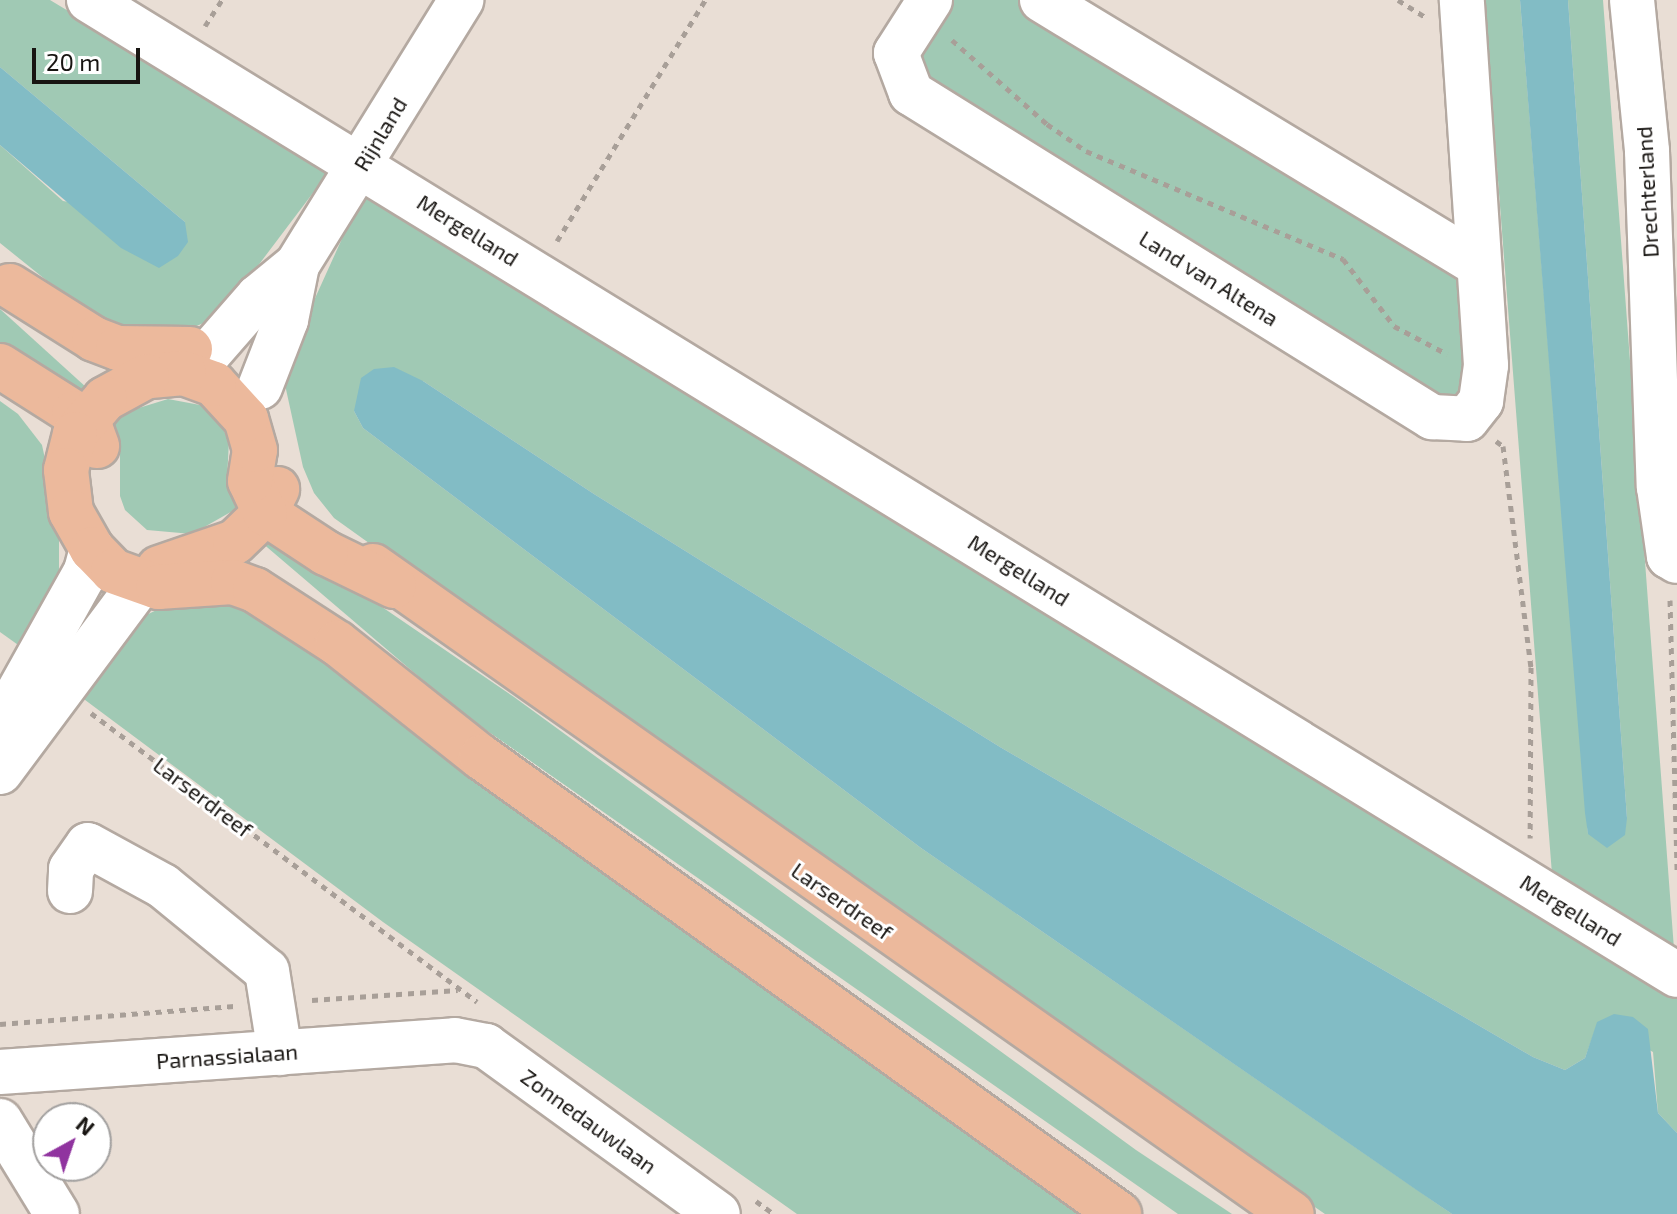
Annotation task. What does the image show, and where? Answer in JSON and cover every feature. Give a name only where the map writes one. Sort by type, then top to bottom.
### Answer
[{"type":"main road","points":[[0,382],[98,448],[95,481],[103,519],[153,573],[177,589],[215,568],[272,498],[281,438],[260,387],[168,365],[106,378],[81,363],[5,281]]},
{"type":"main road","points":[[153,573],[113,571],[92,549],[71,512],[66,470],[77,435],[168,365]]},
{"type":"main road","points":[[168,365],[227,393],[246,419],[255,450],[250,481],[272,498]]},
{"type":"main road","points":[[0,366],[35,384],[77,435]]},
{"type":"main road","name":"Larserdreef","points":[[272,498],[1292,1214]]},
{"type":"main road","points":[[215,568],[233,582],[255,590],[337,643],[481,757],[1119,1214]]},
{"type":"street","name":"Mergelland","points":[[89,0],[362,164],[1677,975]]},
{"type":"street","name":"Rijnland","points":[[168,365],[297,265],[461,0]]},
{"type":"street","points":[[1042,0],[1479,265]]},
{"type":"street","points":[[1462,0],[1486,365],[1481,401],[1467,419]]},
{"type":"street","name":"Drechterland","points":[[1632,0],[1666,391],[1659,487],[1673,558]]},
{"type":"street","name":"Land van Altena","points":[[924,7],[896,53],[911,93],[1432,417],[1467,419]]},
{"type":"street","name":"Rijnland","points":[[260,387],[286,320],[297,265]]},
{"type":"street","points":[[0,725],[86,571],[92,549]]},
{"type":"street","points":[[0,772],[59,689],[153,573]]},
{"type":"street","points":[[70,891],[71,869],[88,845],[163,886],[267,971],[280,1053]]},
{"type":"street","name":"Parnassialaan","points":[[0,1072],[455,1040]]},
{"type":"street","name":"Zonnedauwlaan","points":[[455,1040],[486,1046],[733,1205]]},
{"type":"street","points":[[0,1121],[57,1214]]},
{"type":"path","points":[[538,273],[705,0]]},
{"type":"path","points":[[924,7],[1047,124],[1086,151],[1343,259],[1394,326],[1431,349],[1486,365]]},
{"type":"path","points":[[1467,419],[1503,446],[1531,667],[1530,885]]},
{"type":"path","points":[[1673,558],[1677,875]]},
{"type":"path","name":"Larserdreef","points":[[59,689],[484,1008]]},
{"type":"path","points":[[733,1205],[774,1214]]},
{"type":"green space","points":[[0,0],[50,0],[331,169],[220,316],[187,330],[102,325],[0,243],[0,145],[63,201],[185,222],[0,67]]},
{"type":"green space","points":[[949,0],[1022,0],[1464,272],[1477,439],[900,80]]},
{"type":"green space","points":[[1484,0],[1520,0],[1588,834],[1627,818],[1568,0],[1603,0],[1674,949],[1552,874]]},
{"type":"green space","points":[[365,188],[1677,989],[1677,1133],[1658,1113],[1653,1052],[1598,1022],[1585,1058],[1565,1070],[1533,1057],[1000,747],[594,494],[423,381],[354,411],[363,428],[921,848],[1452,1214],[1325,1214],[869,901],[334,518],[314,493],[303,467],[282,371]]},
{"type":"green space","points":[[0,309],[87,388],[79,400],[0,343]]},
{"type":"green space","points":[[168,399],[200,405],[216,417],[229,440],[227,480],[236,509],[192,534],[147,530],[125,510],[120,496],[120,446],[113,424],[129,411]]},
{"type":"green space","points":[[0,401],[18,414],[42,445],[59,524],[59,583],[28,652],[0,632]]},
{"type":"green space","points":[[272,532],[514,697],[1136,1150],[1232,1214],[1178,1214],[459,711],[261,542]]},
{"type":"green space","points":[[233,598],[265,616],[418,734],[1082,1214],[797,1214],[383,922],[69,688],[127,624],[161,608]]},
{"type":"water","points":[[1520,0],[1568,0],[1627,818],[1625,835],[1607,848],[1588,834],[1585,813]]},
{"type":"water","points":[[0,67],[185,222],[188,242],[178,256],[159,268],[121,248],[0,145]]},
{"type":"water","points":[[394,367],[423,381],[594,494],[1000,747],[1533,1057],[1565,1070],[1585,1058],[1597,1022],[1614,1014],[1633,1017],[1648,1029],[1658,1113],[1677,1133],[1677,1214],[1452,1214],[921,848],[363,428],[354,411],[361,378],[374,369]]}]
